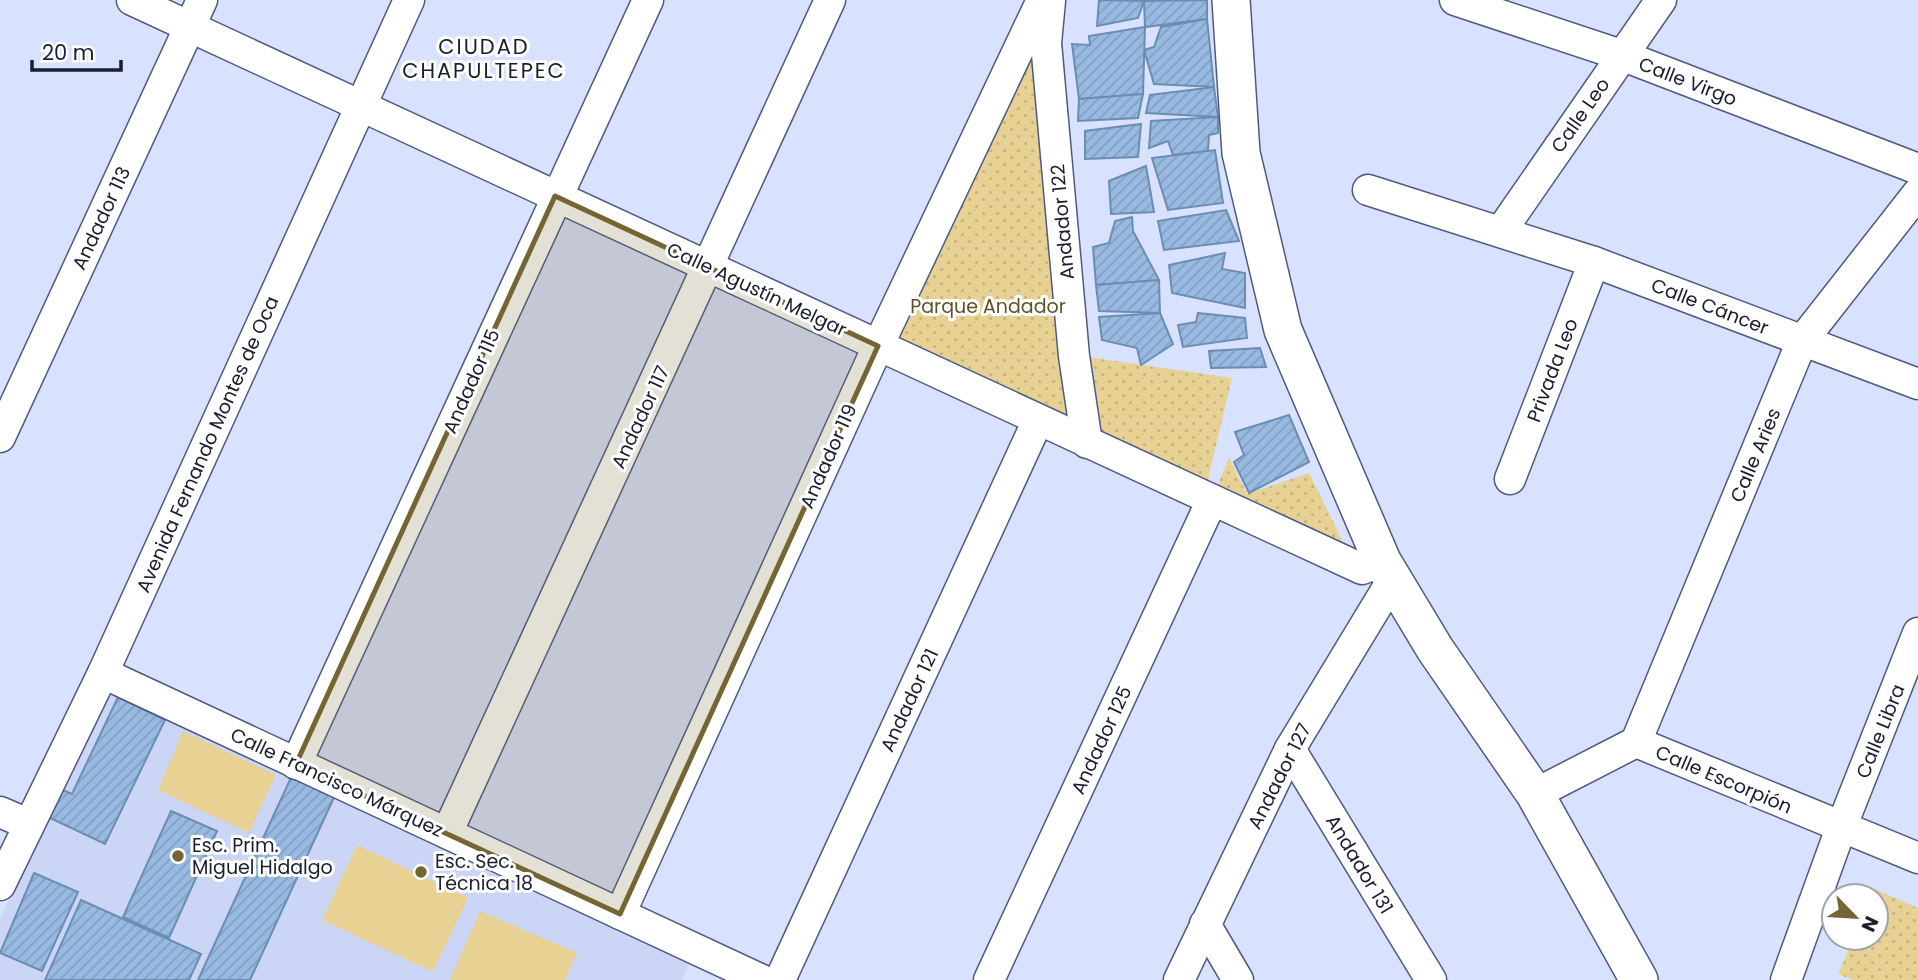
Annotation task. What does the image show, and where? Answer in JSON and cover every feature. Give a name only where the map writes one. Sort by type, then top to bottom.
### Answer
[{"type":"street","name":"Calle Agustín Melgar","points":[[132,0],[196,13],[361,106],[1362,569],[1387,570]]},
{"type":"street","name":"Avenida Fernando Montes de Oca","points":[[0,885],[27,824],[103,673],[410,0]]},
{"type":"street","name":"Andador 115","points":[[296,764],[555,196],[648,0]]},
{"type":"street","name":"Andador 117","points":[[447,833],[830,0]]},
{"type":"street","name":"Andador 119","points":[[620,914],[878,346],[1042,0]]},
{"type":"street","name":"Andador 122","points":[[1050,0],[1046,43],[1074,356],[1087,443]]},
{"type":"street","points":[[1231,0],[1241,153],[1283,330],[1387,570],[1435,649],[1535,794],[1639,980]]},
{"type":"street","name":"Calle Virgo","points":[[1455,0],[1622,55],[1918,169]]},
{"type":"street","name":"Calle Leo","points":[[1500,231],[1661,0]]},
{"type":"street","name":"Andador 113","points":[[0,437],[196,13]]},
{"type":"street","name":"Calle Cáncer","points":[[1368,190],[1594,262],[1918,384]]},
{"type":"street","name":"Calle Aries","points":[[1636,742],[1802,341],[1918,192]]},
{"type":"street","name":"Privada Leo","points":[[1510,479],[1594,262]]},
{"type":"street","name":"Andador 121","points":[[780,980],[1038,420]]},
{"type":"street","name":"Andador 125","points":[[989,980],[1212,500]]},
{"type":"street","name":"Andador 127","points":[[1179,980],[1290,749],[1387,570]]},
{"type":"street","name":"Calle Libra","points":[[1786,980],[1918,634]]},
{"type":"street","name":"Calle Francisco Márquez","points":[[103,673],[749,977]]},
{"type":"street","name":"Calle Escorpión","points":[[1535,794],[1636,742],[1918,858]]},
{"type":"street","name":"Andador 131","points":[[1290,749],[1431,980]]},
{"type":"street","points":[[0,812],[27,824]]},
{"type":"street","points":[[1205,923],[1238,980]]},
{"type":"highlighted area","points":[[555,196],[878,346],[620,914],[296,764]]},
{"type":"shaded area","name":"Esc. Prim. Miguel Hidalgo","points":[[111,678],[694,952],[682,980],[0,980],[0,919]]},
{"type":"green space","name":"Parque Andador","points":[[1042,0],[1074,355],[1232,378],[1204,496],[879,346]]},
{"type":"green space","points":[[1229,458],[1247,494],[1309,473],[1343,542],[1215,492]]},
{"type":"green space","points":[[183,731],[276,775],[249,833],[158,790]]},
{"type":"green space","points":[[357,845],[468,898],[433,972],[322,920]]},
{"type":"green space","points":[[1890,896],[1918,908],[1918,980],[1853,980],[1838,974],[1848,952],[1890,952]]},
{"type":"green space","points":[[480,911],[577,953],[565,980],[450,980]]},
{"type":"building","points":[[1099,0],[1144,1],[1138,18],[1097,26]]},
{"type":"building","points":[[1207,0],[1207,19],[1145,27],[1144,1]]},
{"type":"building","points":[[1207,19],[1214,87],[1154,84],[1144,50],[1154,47],[1161,27]]},
{"type":"building","points":[[1145,27],[1143,94],[1079,99],[1072,44],[1090,45],[1089,36]]},
{"type":"building","points":[[1214,87],[1218,117],[1146,113],[1150,95]]},
{"type":"building","points":[[1143,94],[1138,118],[1078,121],[1079,99]]},
{"type":"building","points":[[1218,117],[1218,133],[1209,135],[1208,151],[1173,155],[1168,141],[1149,148],[1151,121]]},
{"type":"building","points":[[1141,124],[1138,157],[1085,159],[1085,131]]},
{"type":"building","points":[[1215,150],[1223,203],[1168,210],[1152,158]]},
{"type":"building","points":[[1146,166],[1154,212],[1111,214],[1109,181]]},
{"type":"building","points":[[1226,210],[1239,241],[1164,250],[1158,221]]},
{"type":"building","points":[[1132,217],[1133,231],[1159,280],[1096,285],[1093,247],[1109,243],[1115,221]]},
{"type":"building","points":[[1225,253],[1222,269],[1245,273],[1245,308],[1172,293],[1169,265]]},
{"type":"building","points":[[1159,280],[1160,313],[1099,311],[1096,285]]},
{"type":"building","points":[[1160,313],[1173,344],[1141,365],[1137,348],[1102,340],[1099,317]]},
{"type":"building","points":[[1198,313],[1245,318],[1247,338],[1183,347],[1178,325],[1196,322]]},
{"type":"building","points":[[1260,348],[1266,367],[1211,368],[1209,351]]},
{"type":"building","points":[[1289,415],[1309,462],[1249,493],[1234,462],[1244,455],[1235,432]]},
{"type":"building","points":[[118,697],[165,720],[105,844],[48,817],[61,789],[72,794]]},
{"type":"building","points":[[293,773],[336,793],[250,980],[198,980]]},
{"type":"building","points":[[171,811],[217,831],[169,938],[123,917]]},
{"type":"building","points":[[34,873],[78,892],[42,971],[0,953]]},
{"type":"building","points":[[81,900],[201,954],[189,980],[45,980]]},
{"type":"place","name":"Esc. Prim. Miguel Hidalgo","points":[[178,856]]},
{"type":"place","name":"Esc. Sec. Técnica 18","points":[[421,872]]},
{"type":"district","name":"CIUDAD CHAPULTEPEC","points":[[484,59]]}]
